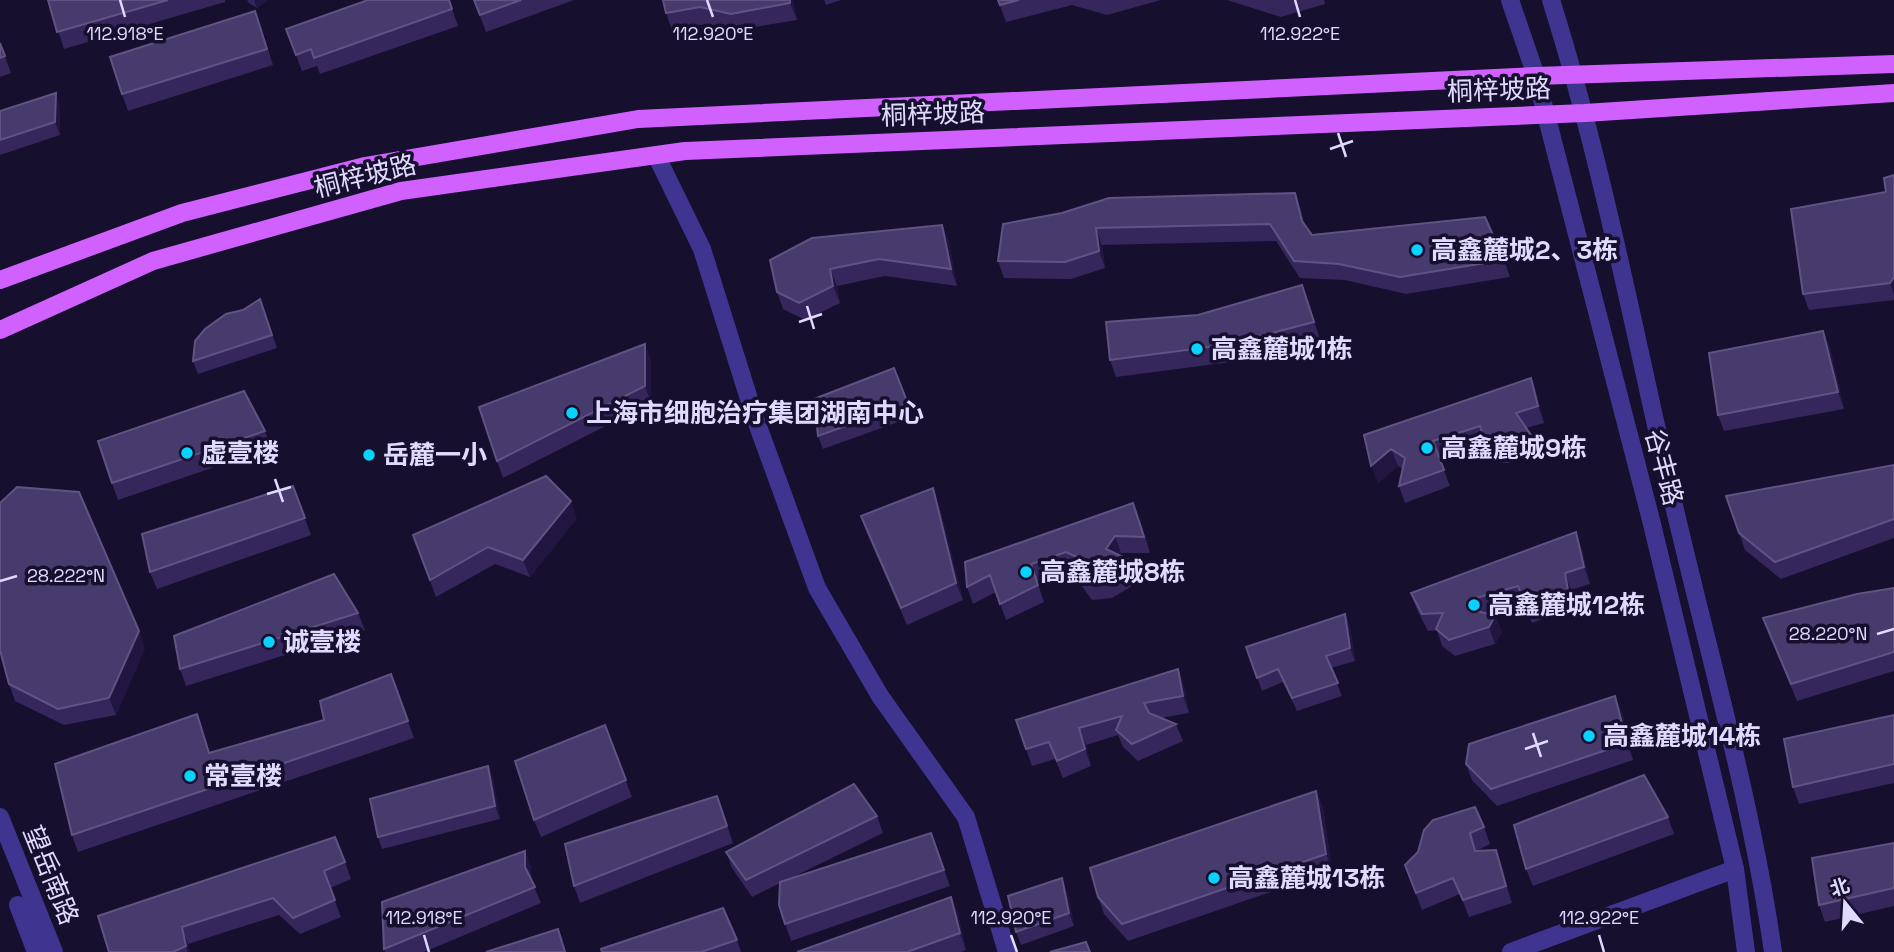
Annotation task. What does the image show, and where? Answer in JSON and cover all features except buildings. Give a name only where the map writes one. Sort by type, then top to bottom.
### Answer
[{"type":"main road","name":"桐梓坡路","points":[[0,280],[182,213],[365,166],[638,119],[1536,76],[1894,64]]},
{"type":"main road","name":"桐梓坡路","points":[[0,330],[153,261],[401,191],[685,151],[1585,113],[1894,93]]},
{"type":"street","name":"谷丰路","points":[[1510,0],[1536,76],[1651,520],[1735,869],[1746,952]]},
{"type":"street","name":"谷丰路","points":[[1551,0],[1585,113],[1676,514],[1761,864],[1773,952]]},
{"type":"street","points":[[656,155],[702,249],[755,418],[817,588],[880,696],[966,817],[1007,952]]},
{"type":"street","name":"望岳南路","points":[[0,817],[54,952]]},
{"type":"street","points":[[1511,952],[1735,869]]},
{"type":"street","points":[[18,905],[36,952]]},
{"type":"place","name":"高鑫麓城2、3栋","points":[[1417,250]]},
{"type":"place","name":"高鑫麓城1栋","points":[[1197,349]]},
{"type":"place","name":"上海市细胞治疗集团湖南中心","points":[[572,413]]},
{"type":"place","name":"高鑫麓城9栋","points":[[1427,448]]},
{"type":"place","name":"虚壹楼","points":[[187,453]]},
{"type":"place","name":"岳麓一小","points":[[369,455]]},
{"type":"place","name":"高鑫麓城8栋","points":[[1026,572]]},
{"type":"place","name":"高鑫麓城12栋","points":[[1474,605]]},
{"type":"place","name":"诚壹楼","points":[[269,642]]},
{"type":"place","name":"高鑫麓城14栋","points":[[1589,736]]},
{"type":"place","name":"常壹楼","points":[[190,776]]},
{"type":"place","name":"高鑫麓城13栋","points":[[1214,878]]}]
